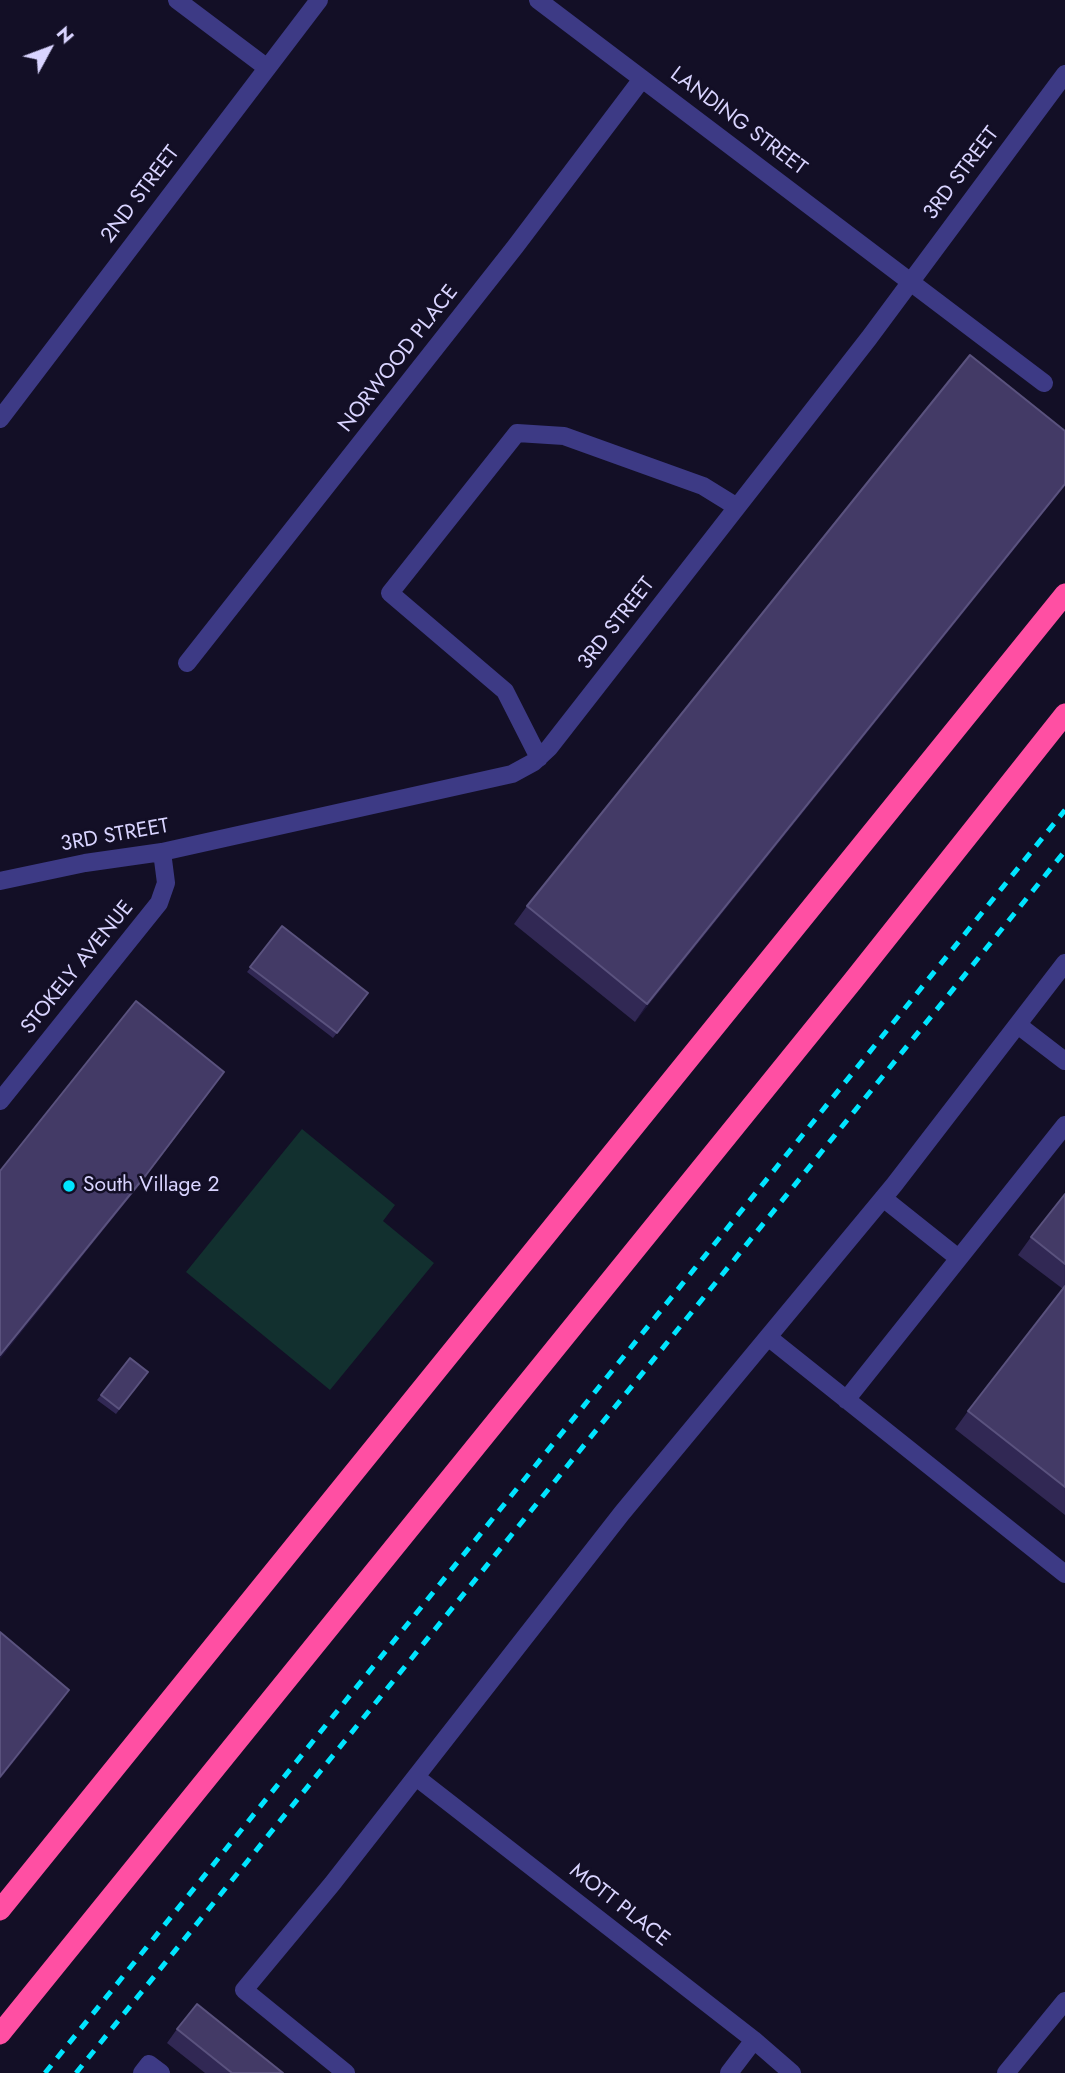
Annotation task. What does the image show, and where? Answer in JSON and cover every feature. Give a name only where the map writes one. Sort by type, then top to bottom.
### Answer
[{"type":"highway","points":[[0,1910],[1065,594]]},
{"type":"highway","points":[[0,2034],[852,982],[1065,714]]},
{"type":"street","points":[[177,0],[266,67]]},
{"type":"street","name":"2ND STREET","points":[[0,419],[319,0]]},
{"type":"street","name":"LANDING STREET","points":[[538,0],[1044,383]]},
{"type":"street","name":"3RD STREET","points":[[0,881],[85,863],[162,852],[512,774],[539,758],[737,507],[1065,74]]},
{"type":"street","name":"NORWOOD PLACE","points":[[187,663],[389,408],[642,79]]},
{"type":"street","points":[[539,758],[505,691],[390,593],[398,582],[517,433],[564,436],[703,486],[737,507]]},
{"type":"street","name":"STOKELY AVENUE","points":[[0,1101],[159,903],[166,883],[162,852]]},
{"type":"street","points":[[346,2073],[244,1990],[416,1777],[622,1513],[883,1198],[1065,963]]},
{"type":"street","points":[[1018,1025],[1065,1061]]},
{"type":"street","points":[[846,1400],[957,1257],[1065,1125]]},
{"type":"street","points":[[883,1198],[957,1257]]},
{"type":"street","points":[[768,1337],[1065,1574]]},
{"type":"street","name":"MOTT PLACE","points":[[416,1777],[754,2040],[792,2073]]},
{"type":"street","points":[[1006,2073],[1065,2001]]},
{"type":"street","points":[[729,2073],[754,2040]]},
{"type":"street","points":[[142,2073],[149,2064],[161,2073]]},
{"type":"green space","points":[[302,1129],[395,1205],[383,1221],[434,1263],[330,1390],[186,1272]]},
{"type":"building","points":[[970,355],[1065,431],[1065,484],[647,1004],[527,906]]},
{"type":"building","points":[[282,926],[368,993],[337,1033],[250,967]]},
{"type":"building","name":"South Village 2","points":[[136,1001],[224,1072],[146,1175],[0,1355],[0,1171]]},
{"type":"building","points":[[1065,1194],[1065,1264],[1031,1237]]},
{"type":"building","points":[[1065,1286],[1065,1487],[968,1411]]},
{"type":"building","points":[[130,1358],[148,1372],[119,1409],[101,1395]]},
{"type":"building","points":[[0,1632],[69,1690],[0,1777]]},
{"type":"building","points":[[197,2004],[283,2073],[232,2073],[177,2029]]},
{"type":"railway","points":[[45,2073],[1065,810]]},
{"type":"railway","points":[[76,2073],[1065,851]]},
{"type":"place","name":"South Village 2","points":[[69,1186]]}]
